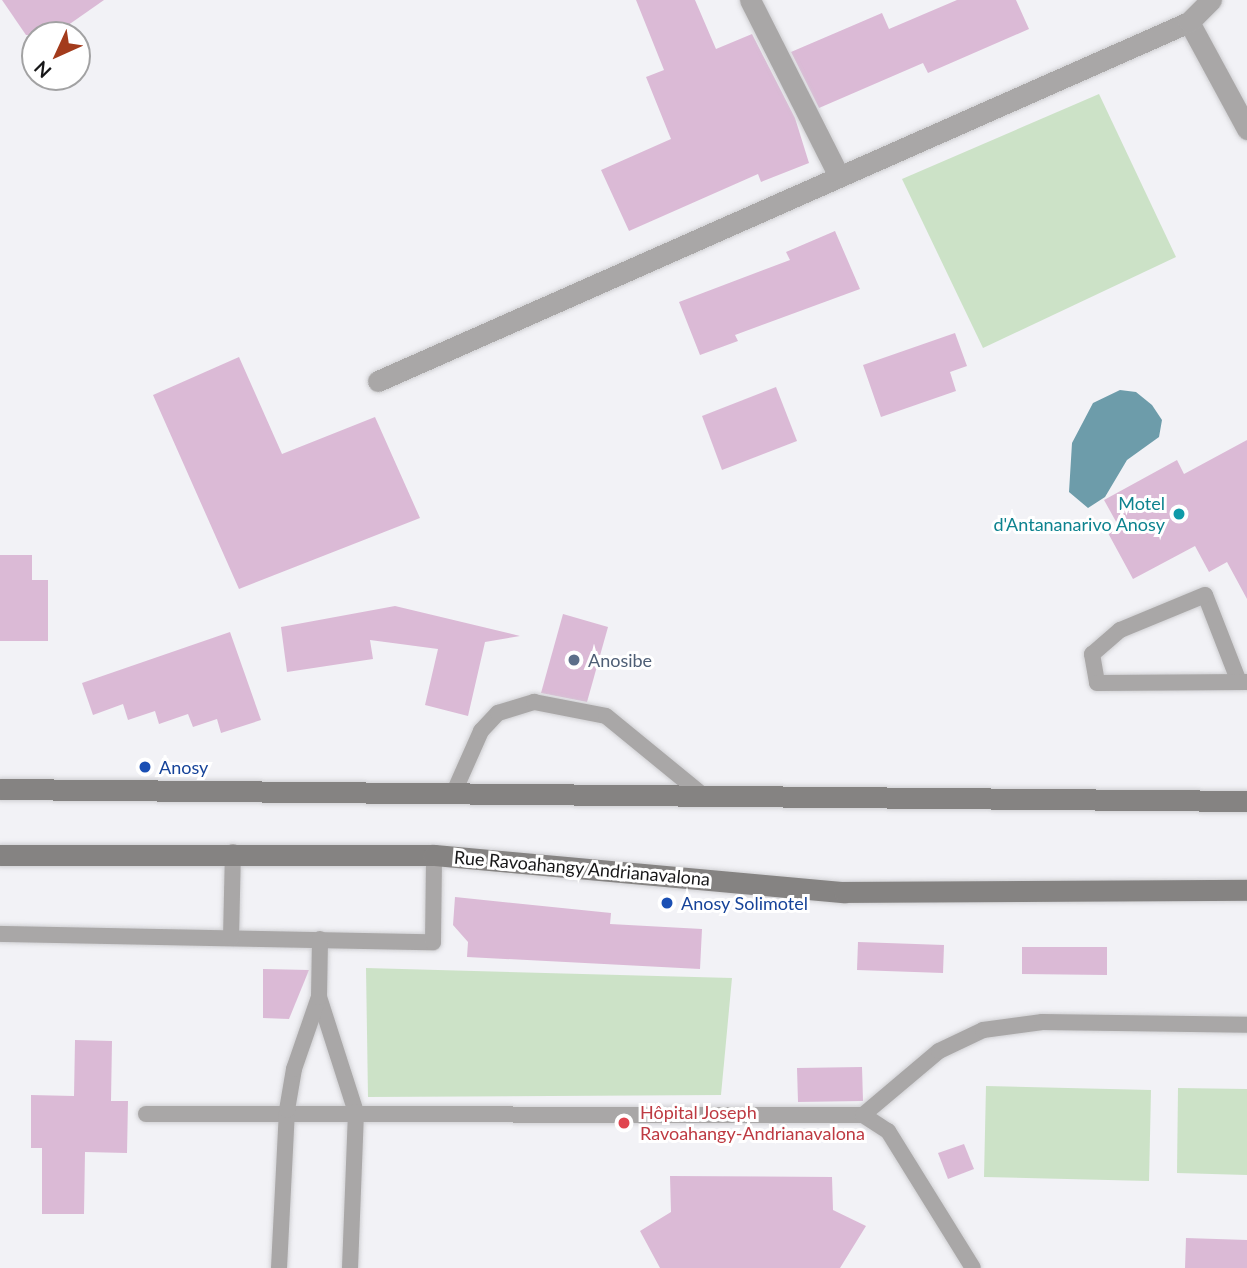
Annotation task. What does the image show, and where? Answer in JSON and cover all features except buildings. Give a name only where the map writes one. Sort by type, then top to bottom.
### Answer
[{"type":"main road","points":[[0,789],[700,793],[1247,801]]},
{"type":"main road","name":"Rue Ravoahangy Andrianavalona","points":[[0,855],[233,852],[433,855],[844,892],[1247,890]]},
{"type":"street","points":[[750,0],[839,176]]},
{"type":"street","points":[[378,381],[1189,22],[1211,0]]},
{"type":"street","points":[[1189,22],[1247,129]]},
{"type":"lane","points":[[1205,595],[1243,682],[1097,683],[1092,654],[1120,631],[1205,595]]},
{"type":"lane","points":[[454,792],[481,731],[498,713],[534,702],[606,716],[700,793]]},
{"type":"lane","points":[[232,938],[233,852]]},
{"type":"lane","points":[[0,934],[433,942],[433,855]]},
{"type":"lane","points":[[320,939],[319,997],[356,1112],[350,1268]]},
{"type":"lane","points":[[279,1268],[287,1110],[293,1069],[319,997]]},
{"type":"lane","points":[[863,1115],[939,1051],[983,1030],[1042,1022],[1247,1025]]},
{"type":"lane","points":[[146,1114],[287,1110],[863,1115],[888,1131],[901,1149],[973,1268]]},
{"type":"green space","points":[[1099,94],[1176,257],[983,348],[902,179]]},
{"type":"green space","points":[[366,968],[732,978],[721,1095],[368,1097]]},
{"type":"green space","points":[[986,1086],[1151,1090],[1149,1181],[984,1177]]},
{"type":"green space","points":[[1178,1088],[1247,1089],[1247,1175],[1177,1173]]},
{"type":"water","points":[[1120,390],[1136,392],[1152,405],[1162,420],[1159,437],[1127,460],[1105,497],[1088,508],[1069,492],[1072,443],[1093,403]]},
{"type":"place","name":"Motel d'Antananarivo Anosy","points":[[1179,514]]},
{"type":"place","name":"Anosibe","points":[[574,660]]},
{"type":"place","name":"Anosy","points":[[145,767]]},
{"type":"place","name":"Anosy Solimotel","points":[[667,903]]},
{"type":"place","name":"Hôpital Joseph Ravoahangy-Andrianavalona","points":[[624,1123]]}]
